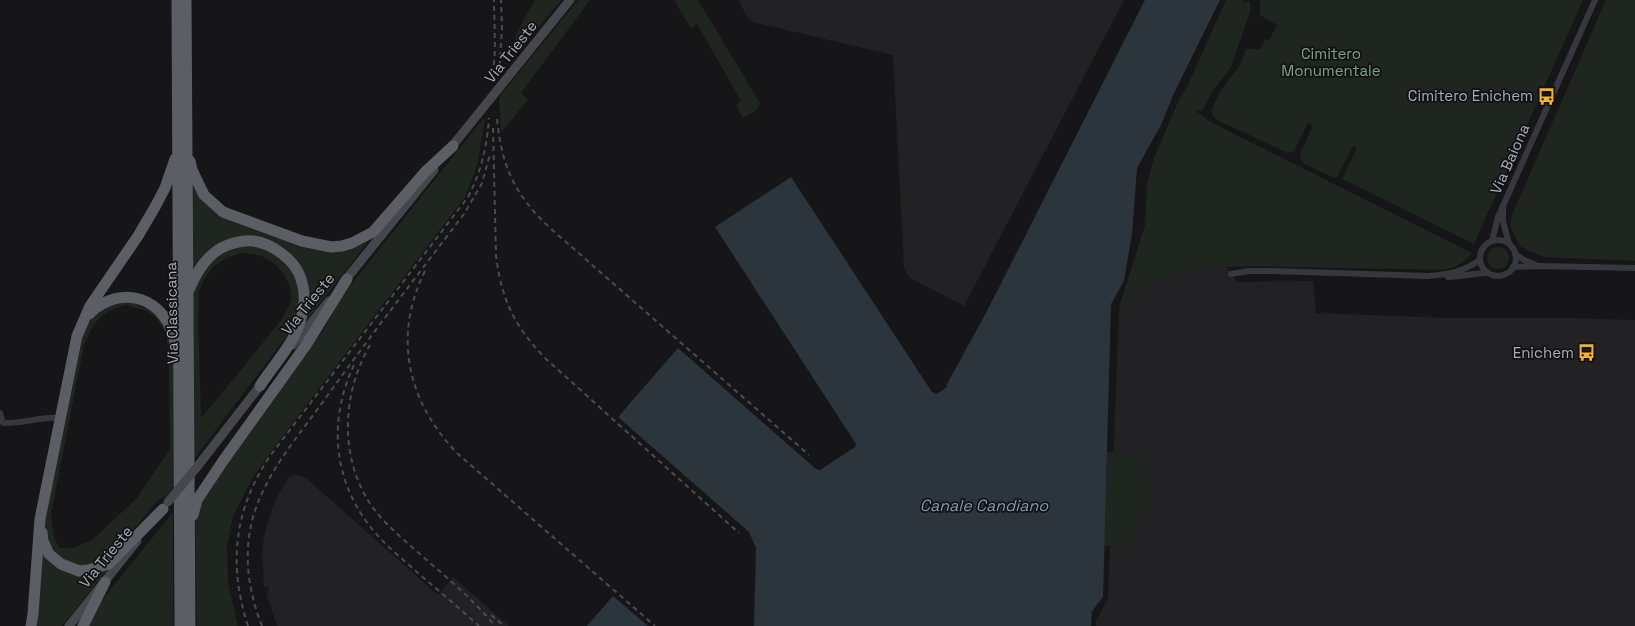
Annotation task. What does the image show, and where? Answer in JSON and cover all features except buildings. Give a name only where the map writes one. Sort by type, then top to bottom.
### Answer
[{"type":"highway","name":"Via Classicana","points":[[177,0],[180,626]]},
{"type":"highway","name":"Via Classicana","points":[[186,0],[190,626]]},
{"type":"highway","points":[[187,141],[192,170],[198,186],[216,207],[223,212],[244,221],[302,241],[331,247],[352,243],[373,232],[425,172],[453,146]]},
{"type":"highway","points":[[30,626],[33,614],[40,519],[77,336],[90,306],[138,236],[155,207],[165,188],[177,150]]},
{"type":"highway","points":[[187,294],[197,274],[207,259],[218,250],[236,243],[253,241],[268,245],[281,253],[293,265],[301,278],[304,296],[302,316],[296,333],[260,386]]},
{"type":"highway","points":[[189,580],[192,552],[193,510],[197,500],[306,345],[347,278]]},
{"type":"highway","points":[[81,326],[98,306],[107,301],[125,297],[138,298],[151,304],[162,312],[172,329],[175,342],[176,382],[180,412]]},
{"type":"highway","points":[[40,519],[43,541],[49,554],[61,564],[79,571],[109,564],[165,506]]},
{"type":"highway","points":[[83,626],[105,582]]},
{"type":"main road","name":"Via Trieste","points":[[69,626],[570,0]]},
{"type":"street","name":"Via Baiona","points":[[1492,241],[1498,217],[1595,0]]},
{"type":"street","points":[[1503,206],[1503,221],[1509,244],[1515,254],[1524,260],[1540,266]]},
{"type":"street","points":[[1509,244],[1499,241],[1492,241],[1484,246],[1481,251],[1481,265],[1487,273],[1492,276],[1504,275],[1513,268],[1515,263],[1515,254]]},
{"type":"street","points":[[1428,276],[1451,274],[1463,270],[1480,260]]},
{"type":"street","points":[[1513,268],[1540,266],[1635,268]]},
{"type":"street","points":[[1231,274],[1249,271],[1456,277],[1475,273],[1487,273]]},
{"type":"street","points":[[0,413],[2,423],[16,423],[48,417],[60,418]]},
{"type":"shaded area","points":[[739,0],[1124,0],[964,306],[910,278],[904,268],[893,55],[752,22],[746,16]]},
{"type":"shaded area","points":[[1226,266],[1237,282],[1313,281],[1316,313],[1448,318],[1568,318],[1635,320],[1635,626],[1096,626],[1096,621],[1108,599],[1119,307],[1153,284],[1191,268]]},
{"type":"shaded area","points":[[294,474],[306,478],[438,595],[453,577],[509,626],[277,626],[266,593],[269,592],[268,587],[264,587],[262,554],[264,536],[270,514],[278,495],[289,477]]},
{"type":"green space","points":[[535,0],[561,0],[513,59],[514,43],[523,21]]},
{"type":"green space","points":[[578,0],[590,0],[521,93],[528,100],[501,132],[499,97]]},
{"type":"green space","points":[[674,0],[698,0],[760,103],[754,112],[743,118],[736,105],[741,101],[697,24],[691,28]]},
{"type":"green space","points":[[1226,0],[1243,0],[1244,3],[1250,1],[1250,12],[1231,67],[1213,91],[1202,111],[1195,110],[1209,121],[1226,130],[1472,253],[1463,262],[1445,270],[1249,266],[1192,268],[1153,284],[1119,307],[1145,225],[1147,184],[1154,158],[1178,102],[1187,87]]},
{"type":"green space","name":"Cimitero Monumentale","points":[[1260,0],[1583,0],[1474,244],[1342,179],[1357,148],[1353,146],[1337,177],[1335,178],[1304,164],[1300,158],[1301,152],[1313,125],[1308,123],[1294,151],[1288,153],[1219,121],[1212,115],[1218,96],[1239,66],[1246,49],[1260,49],[1266,39],[1269,40],[1277,25],[1260,15]]},
{"type":"green space","points":[[1606,0],[1635,0],[1635,261],[1545,257],[1528,251],[1520,246],[1511,228],[1511,217]]},
{"type":"green space","points":[[485,119],[477,166],[465,197],[276,445],[253,477],[233,516],[227,547],[228,583],[238,626],[197,626],[195,521],[203,498],[324,329],[343,295],[482,120]]},
{"type":"green space","points":[[190,178],[201,198],[214,211],[228,220],[298,244],[352,248],[368,242],[307,320],[310,306],[308,284],[279,247],[226,244],[190,280]]},
{"type":"green space","points":[[247,245],[263,247],[271,251],[293,270],[301,300],[295,325],[191,463],[193,292],[201,274],[213,260],[228,251]],"holes":[[[241,253],[258,255],[267,259],[281,271],[290,288],[291,299],[284,316],[277,326],[201,418],[198,313],[199,291],[205,278],[214,266],[227,258]]]},
{"type":"green space","points":[[1498,247],[1506,250],[1509,258],[1506,266],[1498,269],[1490,266],[1487,258],[1490,250]]},
{"type":"green space","points":[[130,301],[157,313],[172,338],[174,358],[176,483],[168,494],[157,501],[111,557],[96,566],[85,567],[61,560],[49,548],[45,534],[44,522],[83,334],[92,317],[100,309],[106,306]],"holes":[[[126,305],[147,311],[155,317],[163,328],[167,339],[170,449],[136,499],[92,540],[73,548],[60,548],[54,539],[51,514],[84,345],[91,330],[104,314],[117,307]]]},
{"type":"green space","points":[[1107,452],[1151,455],[1152,463],[1142,462],[1141,474],[1151,474],[1151,498],[1138,521],[1128,547],[1104,546]]},
{"type":"green space","points":[[173,512],[173,626],[86,626],[95,609]]},
{"type":"green space","points":[[40,546],[81,575],[95,574],[108,569],[62,626],[35,626]]},
{"type":"water","name":"Canale Candiano","points":[[1145,0],[1220,0],[1174,93],[1161,125],[1137,168],[1132,234],[1124,281],[1111,304],[1103,597],[1092,611],[1091,626],[754,626],[756,548],[749,532],[618,417],[678,348],[816,469],[820,470],[855,447],[856,444],[715,227],[791,177],[932,392],[937,394],[947,387],[946,386],[987,311]]},
{"type":"water","points":[[613,596],[648,626],[587,626]]},
{"type":"railway","points":[[493,74],[495,50],[494,0]]},
{"type":"railway","points":[[499,75],[502,28],[501,0]]},
{"type":"railway","points":[[248,626],[238,581],[238,538],[242,517],[258,476],[270,456],[468,197],[483,159],[489,118]]},
{"type":"railway","points":[[497,119],[502,152],[506,166],[519,191],[538,216],[809,455]]},
{"type":"railway","points":[[493,128],[496,256],[506,299],[517,323],[545,358],[739,533]]},
{"type":"railway","points":[[262,626],[250,586],[248,572],[248,544],[253,517],[266,486],[292,443],[464,214],[482,183],[490,154]]},
{"type":"railway","points":[[425,271],[415,296],[409,320],[408,344],[410,368],[417,391],[427,413],[441,434],[458,454],[655,626]]},
{"type":"railway","points":[[370,345],[360,366],[352,389],[349,413],[348,436],[352,460],[359,482],[370,503],[385,522],[456,585],[495,626]]},
{"type":"railway","points":[[354,365],[345,387],[340,410],[338,432],[339,455],[344,477],[352,498],[364,518],[379,537],[479,626]]},
{"type":"railway","points":[[491,615],[504,626]]},
{"type":"place","name":"Cimitero Enichem","points":[[1546,96]]},
{"type":"place","name":"Enichem","points":[[1587,353]]}]
